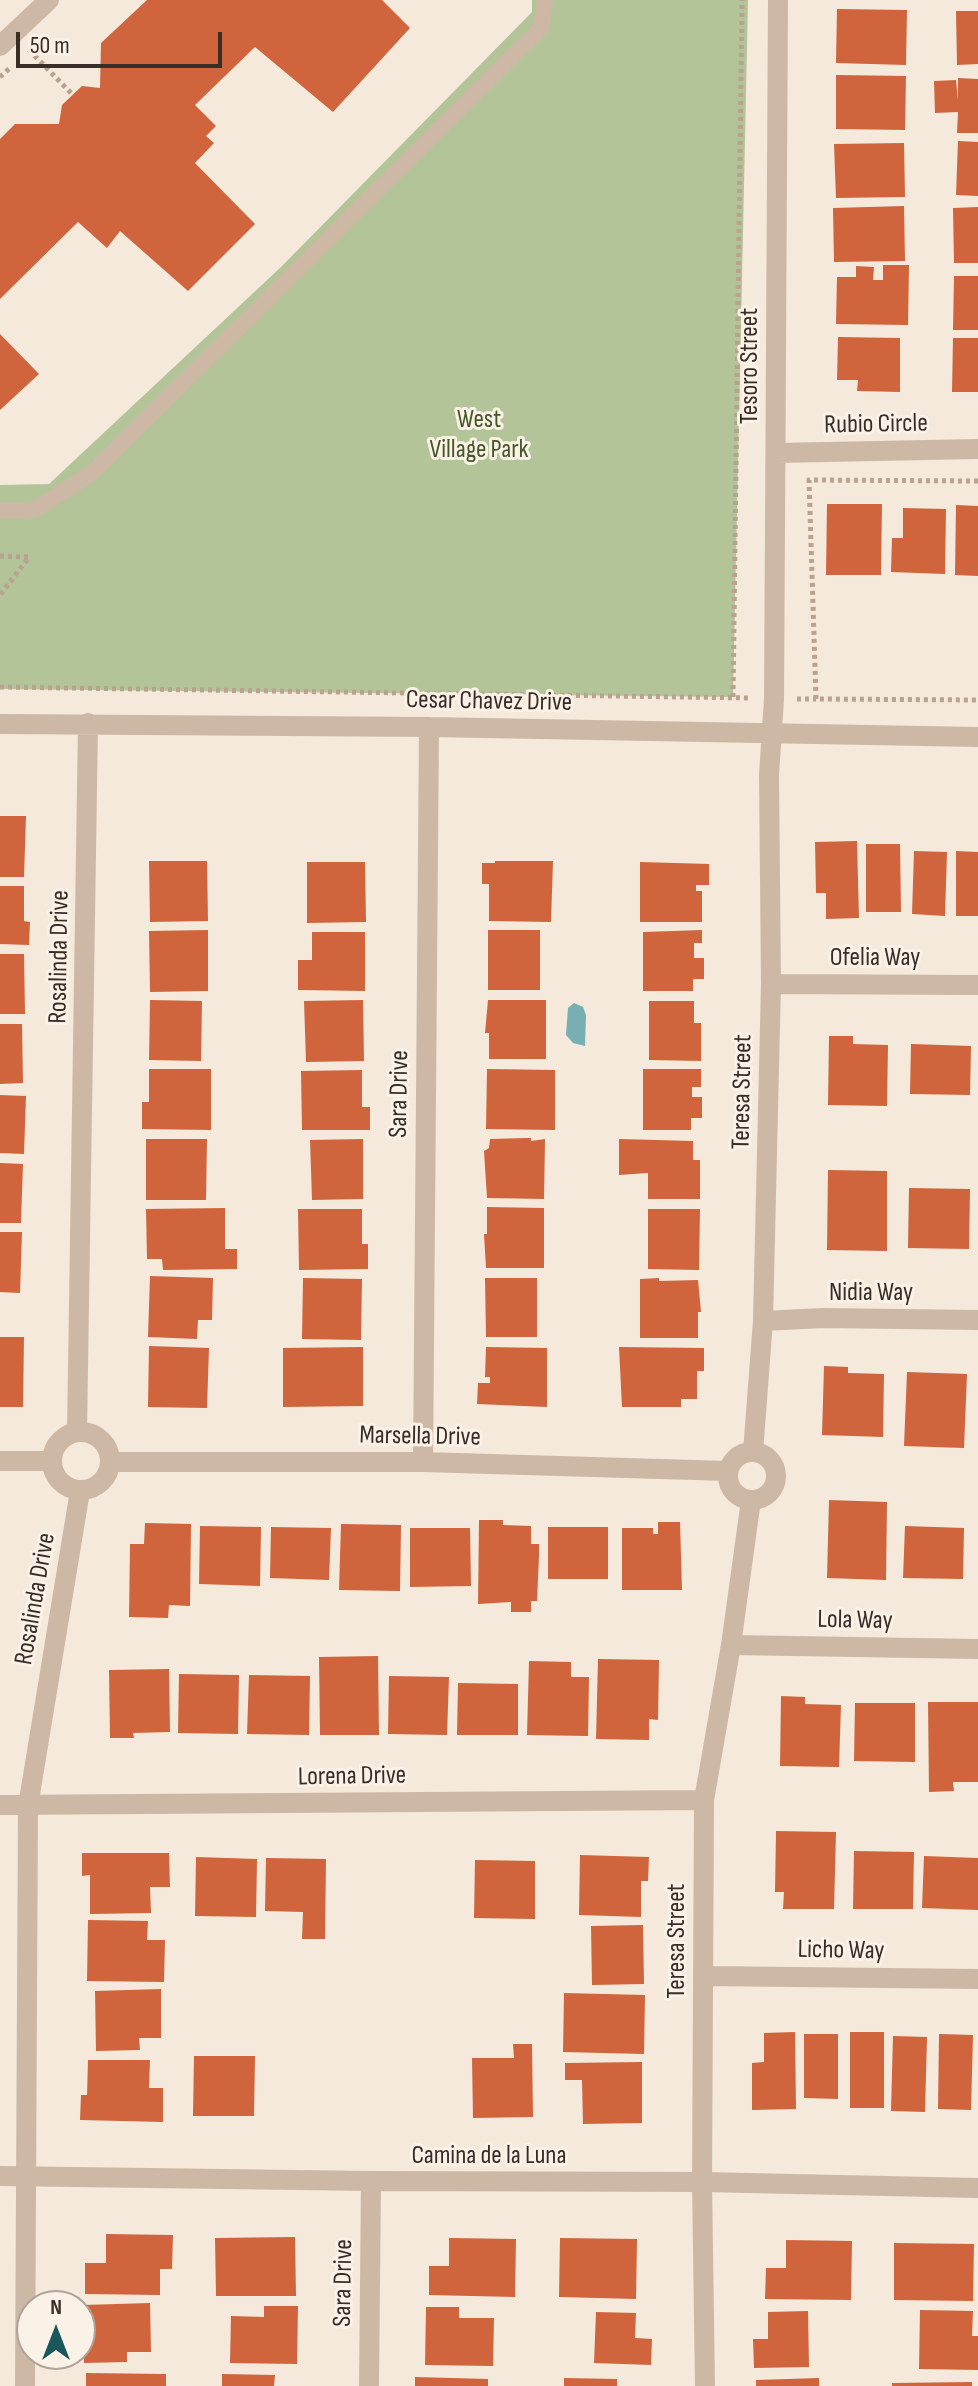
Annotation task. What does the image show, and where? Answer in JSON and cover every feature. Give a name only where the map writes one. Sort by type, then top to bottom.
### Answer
[{"type":"street","points":[[6,40],[49,0]]},
{"type":"street","name":"Tesoro Street","points":[[773,732],[778,0]]},
{"type":"street","name":"Rubio Circle","points":[[776,453],[978,449]]},
{"type":"street","name":"Rosalinda Drive","points":[[77,1432],[88,723]]},
{"type":"street","name":"Cesar Chavez Drive","points":[[0,724],[429,727],[978,737]]},
{"type":"street","name":"Sara Drive","points":[[423,1462],[429,727]]},
{"type":"street","name":"Teresa Street","points":[[753,1452],[763,1321],[771,984],[769,775],[773,732]]},
{"type":"street","name":"Ofelia Way","points":[[771,984],[978,985]]},
{"type":"street","name":"Nidia Way","points":[[763,1321],[823,1318],[978,1320]]},
{"type":"street","points":[[77,1432],[90,1433],[101,1439],[108,1450],[110,1462],[108,1474],[101,1483],[80,1491],[65,1486],[54,1475],[51,1461],[54,1447],[64,1437],[77,1432]]},
{"type":"street","points":[[753,1452],[768,1458],[774,1466],[776,1477],[768,1493],[751,1500],[739,1496],[731,1487],[728,1471],[739,1456],[753,1452]]},
{"type":"street","points":[[0,1461],[51,1461]]},
{"type":"street","name":"Marsella Drive","points":[[110,1462],[423,1462],[728,1471]]},
{"type":"street","name":"Rosalinda Drive","points":[[25,2386],[28,1806],[80,1491]]},
{"type":"street","name":"Teresa Street","points":[[705,2386],[702,2182],[704,1800],[731,1645],[751,1500]]},
{"type":"street","name":"Lola Way","points":[[731,1645],[978,1649]]},
{"type":"street","name":"Lorena Drive","points":[[0,1805],[704,1800]]},
{"type":"street","name":"Licho Way","points":[[703,1976],[978,1979]]},
{"type":"street","name":"Camina de la Luna","points":[[0,2176],[702,2182],[978,2188]]},
{"type":"street","name":"Sara Drive","points":[[369,2386],[371,2181]]},
{"type":"lane","points":[[0,511],[34,510],[92,473],[541,28],[545,0]]},
{"type":"path","points":[[733,697],[742,0]]},
{"type":"path","points":[[6,40],[73,95]]},
{"type":"path","points":[[816,699],[809,480],[978,481]]},
{"type":"path","points":[[0,556],[29,557],[0,595]]},
{"type":"path","points":[[0,687],[978,700]]},
{"type":"green space","name":"West Village Park","points":[[532,0],[748,0],[733,697],[0,689],[0,485],[49,484],[281,267],[532,12]]},
{"type":"water","points":[[574,1003],[583,1007],[586,1015],[585,1046],[573,1043],[566,1035],[568,1008]]},
{"type":"building","points":[[147,0],[382,0],[410,28],[333,112],[255,47],[195,105],[216,126],[206,136],[214,143],[195,163],[255,224],[188,291],[120,231],[107,248],[78,222],[0,299],[0,139],[15,124],[59,124],[62,105],[82,86],[100,88],[101,43]]},
{"type":"building","points":[[837,9],[907,10],[906,65],[836,63]]},
{"type":"building","points":[[956,11],[978,11],[978,64],[957,65]]},
{"type":"building","points":[[836,75],[906,76],[905,130],[836,129]]},
{"type":"building","points":[[958,78],[978,79],[978,133],[957,133],[958,112],[935,113],[934,81],[956,80],[958,100]]},
{"type":"building","points":[[958,141],[978,142],[978,196],[956,195]]},
{"type":"building","points":[[904,143],[905,197],[836,198],[834,144]]},
{"type":"building","points":[[904,206],[905,261],[834,262],[833,208]]},
{"type":"building","points":[[978,207],[978,263],[954,263],[953,208]]},
{"type":"building","points":[[883,265],[909,265],[908,325],[836,324],[837,277],[856,277],[856,266],[874,267],[873,280],[883,280]]},
{"type":"building","points":[[954,276],[978,276],[978,330],[953,330]]},
{"type":"building","points":[[0,334],[39,374],[0,410]]},
{"type":"building","points":[[838,337],[900,338],[900,392],[857,391],[858,380],[837,380]]},
{"type":"building","points":[[953,338],[978,338],[978,392],[952,392]]},
{"type":"building","points":[[827,504],[882,504],[881,575],[826,575]]},
{"type":"building","points":[[956,505],[978,506],[978,576],[955,575]]},
{"type":"building","points":[[903,508],[946,509],[945,574],[891,572],[892,538],[903,538]]},
{"type":"building","points":[[0,816],[26,816],[24,877],[0,877]]},
{"type":"building","points":[[857,841],[859,918],[826,919],[826,893],[816,893],[815,842]]},
{"type":"building","points":[[866,844],[900,844],[901,912],[866,912]]},
{"type":"building","points":[[914,851],[947,852],[945,916],[912,914]]},
{"type":"building","points":[[956,851],[978,852],[978,916],[956,916]]},
{"type":"building","points":[[149,861],[207,861],[208,921],[150,922]]},
{"type":"building","points":[[553,861],[551,922],[489,921],[489,884],[482,884],[482,863]]},
{"type":"building","points":[[307,862],[365,862],[366,922],[307,923]]},
{"type":"building","points":[[640,862],[709,864],[709,885],[696,885],[696,891],[702,891],[702,922],[640,922]]},
{"type":"building","points":[[0,886],[24,886],[24,921],[30,922],[29,945],[0,944]]},
{"type":"building","points":[[208,930],[208,991],[150,992],[149,931]]},
{"type":"building","points":[[488,930],[540,930],[540,990],[488,990]]},
{"type":"building","points":[[702,930],[702,943],[694,943],[694,958],[704,958],[704,979],[693,979],[693,991],[643,991],[643,932]]},
{"type":"building","points":[[312,932],[365,932],[365,991],[298,990],[298,960],[312,960]]},
{"type":"building","points":[[0,954],[24,954],[25,1014],[0,1014]]},
{"type":"building","points":[[150,1000],[202,1001],[201,1061],[149,1060]]},
{"type":"building","points":[[363,1000],[364,1061],[306,1062],[304,1001]]},
{"type":"building","points":[[488,1000],[546,1000],[546,1059],[489,1059],[489,1033],[485,1033]]},
{"type":"building","points":[[649,1001],[694,1001],[694,1023],[701,1023],[701,1061],[649,1060]]},
{"type":"building","points":[[0,1024],[22,1024],[23,1083],[0,1084]]},
{"type":"building","points":[[829,1036],[853,1036],[853,1044],[888,1045],[887,1106],[828,1105]]},
{"type":"building","points":[[911,1044],[971,1046],[970,1095],[910,1094]]},
{"type":"building","points":[[149,1069],[211,1069],[211,1130],[142,1129],[142,1102],[149,1102]]},
{"type":"building","points":[[487,1069],[555,1070],[555,1130],[486,1129]]},
{"type":"building","points":[[643,1069],[701,1069],[701,1087],[692,1087],[692,1097],[702,1097],[702,1118],[691,1118],[691,1130],[643,1130]]},
{"type":"building","points":[[362,1070],[362,1107],[370,1107],[370,1130],[302,1130],[301,1071]]},
{"type":"building","points":[[0,1095],[26,1096],[24,1154],[0,1153]]},
{"type":"building","points":[[531,1138],[531,1141],[545,1139],[544,1199],[487,1198],[484,1151],[489,1148],[490,1139]]},
{"type":"building","points":[[146,1139],[207,1139],[206,1200],[146,1200]]},
{"type":"building","points":[[363,1139],[363,1199],[312,1200],[310,1140]]},
{"type":"building","points":[[619,1139],[693,1141],[693,1160],[700,1160],[700,1199],[648,1199],[648,1173],[619,1175]]},
{"type":"building","points":[[0,1163],[23,1164],[21,1223],[0,1223]]},
{"type":"building","points":[[828,1170],[887,1171],[887,1251],[827,1250]]},
{"type":"building","points":[[909,1188],[970,1189],[969,1249],[908,1248]]},
{"type":"building","points":[[487,1207],[544,1208],[544,1268],[486,1268],[484,1234],[487,1234]]},
{"type":"building","points":[[225,1208],[225,1249],[237,1249],[237,1269],[163,1270],[162,1259],[147,1259],[146,1209]]},
{"type":"building","points":[[298,1209],[362,1209],[362,1244],[368,1244],[368,1269],[299,1270]]},
{"type":"building","points":[[648,1209],[700,1209],[699,1270],[648,1269]]},
{"type":"building","points":[[0,1232],[22,1232],[20,1293],[0,1292]]},
{"type":"building","points":[[150,1276],[213,1278],[212,1320],[198,1320],[197,1339],[148,1337]]},
{"type":"building","points":[[303,1278],[362,1279],[361,1340],[302,1339]]},
{"type":"building","points":[[485,1278],[537,1278],[537,1337],[486,1337]]},
{"type":"building","points":[[659,1278],[659,1281],[698,1280],[701,1312],[698,1312],[698,1338],[640,1338],[640,1279]]},
{"type":"building","points":[[0,1337],[24,1337],[23,1407],[0,1407]]},
{"type":"building","points":[[149,1346],[209,1348],[207,1408],[148,1407]]},
{"type":"building","points":[[363,1347],[363,1406],[283,1407],[283,1348]]},
{"type":"building","points":[[486,1347],[547,1348],[547,1407],[477,1404],[478,1383],[490,1383],[490,1377],[485,1377]]},
{"type":"building","points":[[619,1347],[704,1348],[704,1371],[697,1371],[697,1399],[681,1399],[681,1407],[622,1407]]},
{"type":"building","points":[[824,1366],[848,1367],[848,1373],[884,1374],[883,1437],[822,1435]]},
{"type":"building","points":[[907,1372],[967,1374],[964,1448],[904,1446]]},
{"type":"building","points":[[829,1500],[887,1502],[886,1580],[827,1578]]},
{"type":"building","points":[[479,1520],[503,1520],[503,1525],[531,1526],[531,1544],[539,1544],[539,1556],[537,1601],[531,1601],[531,1612],[511,1612],[511,1602],[478,1604]]},
{"type":"building","points":[[658,1522],[680,1522],[682,1590],[622,1590],[622,1528],[653,1528],[653,1534],[658,1534]]},
{"type":"building","points":[[145,1523],[191,1524],[190,1606],[169,1605],[168,1618],[129,1617],[130,1544],[144,1544]]},
{"type":"building","points":[[341,1524],[401,1525],[400,1591],[339,1590]]},
{"type":"building","points":[[200,1526],[261,1527],[260,1586],[199,1584]]},
{"type":"building","points":[[905,1526],[964,1528],[963,1579],[903,1578]]},
{"type":"building","points":[[271,1527],[331,1528],[329,1580],[270,1578]]},
{"type":"building","points":[[548,1527],[608,1527],[608,1579],[548,1579]]},
{"type":"building","points":[[410,1528],[470,1528],[471,1586],[410,1587]]},
{"type":"building","points":[[378,1656],[379,1735],[320,1735],[319,1657]]},
{"type":"building","points":[[598,1659],[659,1660],[658,1720],[649,1719],[649,1740],[596,1739]]},
{"type":"building","points":[[529,1661],[571,1662],[571,1677],[589,1677],[588,1736],[527,1735]]},
{"type":"building","points":[[169,1669],[170,1732],[133,1733],[134,1738],[110,1738],[109,1670]]},
{"type":"building","points":[[179,1674],[239,1675],[238,1734],[178,1733]]},
{"type":"building","points":[[249,1675],[310,1676],[309,1735],[247,1734]]},
{"type":"building","points":[[389,1676],[449,1677],[447,1735],[388,1734]]},
{"type":"building","points":[[458,1683],[518,1684],[518,1735],[457,1735]]},
{"type":"building","points":[[781,1696],[805,1697],[805,1704],[841,1705],[839,1767],[780,1766]]},
{"type":"building","points":[[928,1702],[978,1702],[978,1782],[953,1782],[954,1791],[929,1792]]},
{"type":"building","points":[[855,1703],[915,1703],[915,1762],[854,1761]]},
{"type":"building","points":[[776,1831],[836,1832],[834,1909],[783,1909],[784,1892],[775,1892]]},
{"type":"building","points":[[854,1851],[914,1852],[913,1909],[853,1909]]},
{"type":"building","points":[[82,1853],[169,1853],[170,1887],[150,1887],[151,1913],[90,1914],[90,1875],[82,1876]]},
{"type":"building","points":[[580,1855],[649,1857],[648,1881],[641,1881],[641,1917],[579,1915]]},
{"type":"building","points":[[924,1856],[978,1858],[978,1910],[922,1908]]},
{"type":"building","points":[[196,1857],[257,1859],[256,1917],[195,1916]]},
{"type":"building","points":[[266,1858],[326,1859],[325,1939],[302,1939],[303,1912],[265,1911]]},
{"type":"building","points":[[475,1860],[535,1861],[535,1919],[474,1918]]},
{"type":"building","points":[[88,1920],[148,1921],[147,1940],[165,1940],[164,1982],[87,1981]]},
{"type":"building","points":[[643,1925],[644,1984],[592,1985],[591,1926]]},
{"type":"building","points":[[161,1989],[161,2038],[139,2038],[140,2050],[96,2051],[95,1991]]},
{"type":"building","points":[[564,1993],[645,1995],[644,2054],[563,2052]]},
{"type":"building","points":[[795,2032],[796,2109],[752,2110],[752,2063],[764,2062],[764,2033]]},
{"type":"building","points":[[850,2032],[884,2032],[884,2108],[850,2108]]},
{"type":"building","points":[[804,2034],[838,2034],[838,2099],[804,2098]]},
{"type":"building","points":[[939,2034],[973,2035],[971,2110],[938,2109]]},
{"type":"building","points":[[893,2036],[927,2037],[925,2112],[891,2111]]},
{"type":"building","points":[[513,2044],[532,2044],[533,2117],[473,2118],[472,2058],[514,2058]]},
{"type":"building","points":[[194,2056],[255,2056],[254,2116],[193,2116]]},
{"type":"building","points":[[88,2060],[150,2060],[149,2088],[163,2088],[163,2122],[80,2120],[81,2095],[87,2095]]},
{"type":"building","points":[[642,2062],[642,2123],[583,2124],[582,2080],[565,2080],[565,2063]]},
{"type":"building","points":[[106,2234],[173,2235],[172,2269],[160,2269],[160,2295],[96,2294],[96,2290],[85,2290],[85,2263],[106,2263]]},
{"type":"building","points":[[295,2237],[296,2296],[216,2296],[215,2238]]},
{"type":"building","points":[[449,2238],[516,2239],[515,2297],[429,2295],[429,2266],[449,2266]]},
{"type":"building","points":[[560,2238],[637,2239],[636,2299],[559,2297]]},
{"type":"building","points":[[786,2240],[852,2241],[851,2300],[765,2299],[766,2268],[786,2268]]},
{"type":"building","points":[[894,2243],[974,2244],[973,2301],[894,2300]]},
{"type":"building","points":[[150,2303],[151,2352],[127,2352],[127,2362],[96,2363],[96,2305]]},
{"type":"building","points":[[264,2306],[298,2306],[297,2364],[230,2363],[231,2316],[264,2317]]},
{"type":"building","points":[[426,2307],[459,2307],[459,2318],[494,2318],[493,2366],[425,2365]]},
{"type":"building","points":[[920,2310],[973,2311],[972,2336],[978,2336],[978,2370],[919,2369]]},
{"type":"building","points":[[808,2311],[809,2367],[754,2368],[753,2339],[768,2339],[768,2312]]},
{"type":"building","points":[[596,2312],[636,2313],[635,2338],[652,2339],[651,2365],[594,2363]]},
{"type":"building","points":[[86,2373],[166,2374],[166,2386],[86,2386]]},
{"type":"building","points":[[222,2374],[275,2375],[274,2386],[222,2386]]},
{"type":"building","points":[[415,2377],[488,2379],[488,2386],[415,2386]]},
{"type":"building","points":[[564,2378],[617,2379],[617,2386],[564,2386]]},
{"type":"building","points":[[819,2378],[819,2386],[756,2386],[756,2380]]},
{"type":"building","points":[[972,2382],[972,2386],[892,2386],[892,2383]]}]
